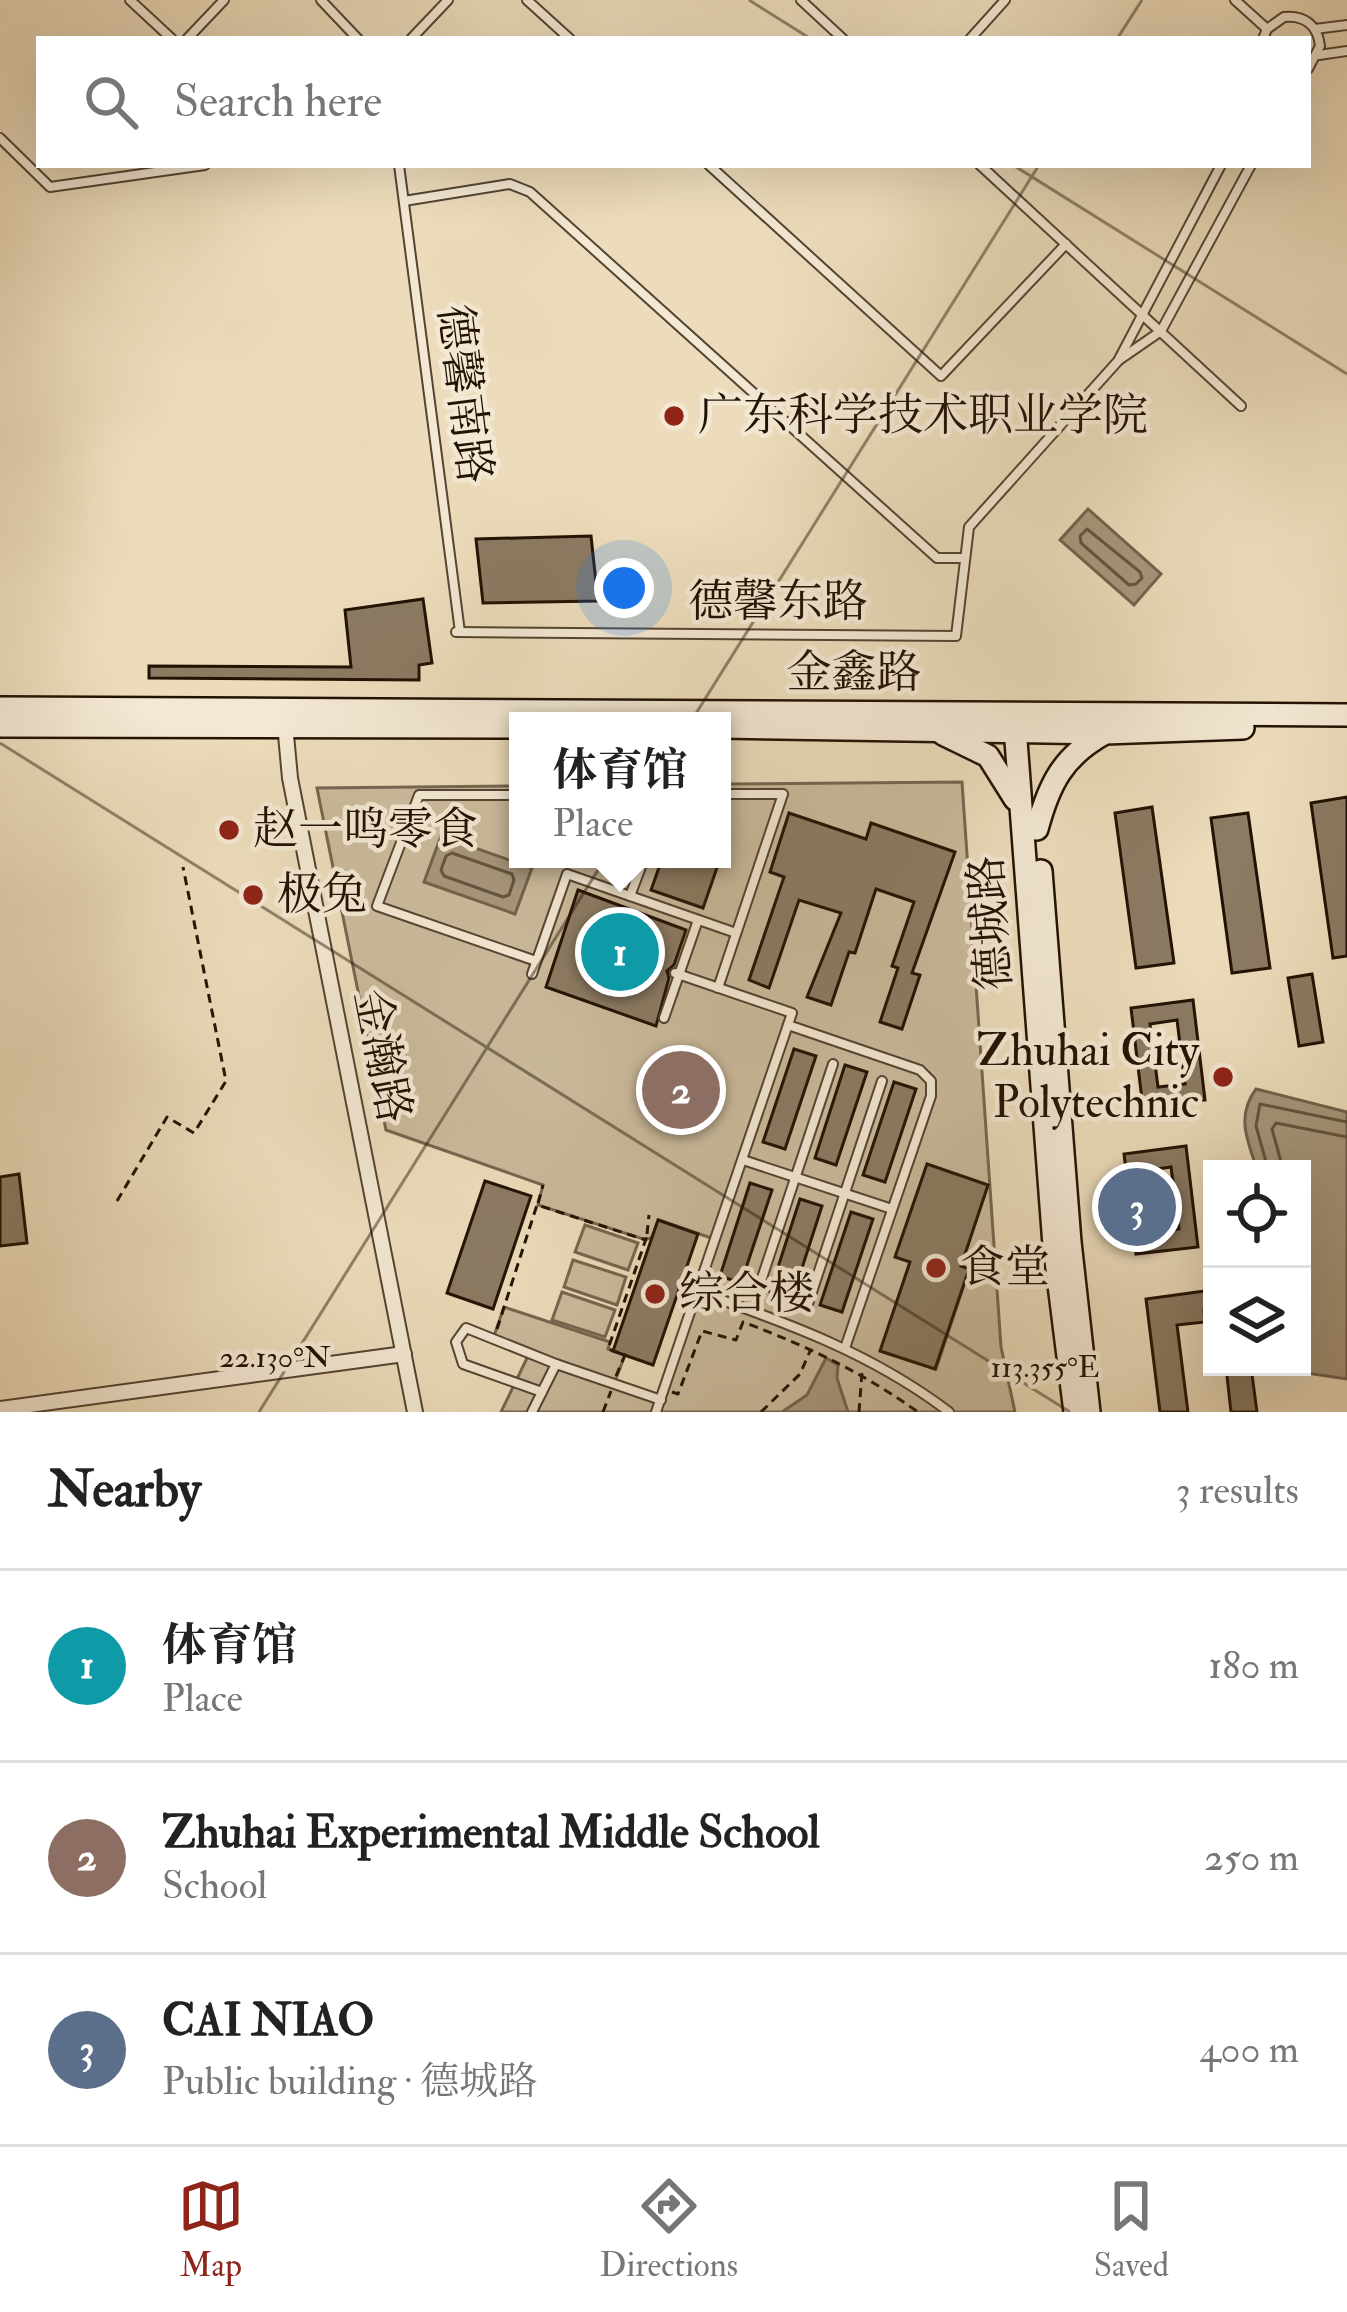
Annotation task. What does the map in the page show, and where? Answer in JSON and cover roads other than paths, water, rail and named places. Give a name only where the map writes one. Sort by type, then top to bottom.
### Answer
[{"type":"street","name":"金鑫路","points":[[0,708],[509,727]]},
{"type":"street","name":"金鑫路","points":[[731,721],[1022,722],[1347,715]]},
{"type":"street","name":"金瀚路","points":[[285,720],[290,778],[415,1412]]},
{"type":"street","name":"金鑫路","points":[[0,726],[509,721]]},
{"type":"street","name":"金鑫路","points":[[731,727],[925,728],[1022,722],[1105,733],[1347,727]]},
{"type":"street","name":"德城路","points":[[1022,722],[1054,1245],[1075,1412]]},
{"type":"street","points":[[925,728],[988,756],[1029,822]]},
{"type":"street","points":[[1029,822],[1062,765],[1105,733]]},
{"type":"street","name":"德城路","points":[[1029,822],[1089,1412]]},
{"type":"street","points":[[0,1408],[404,1354]]},
{"type":"lane","points":[[130,0],[169,36]]},
{"type":"lane","points":[[190,36],[224,0]]},
{"type":"lane","points":[[322,0],[355,36]]},
{"type":"lane","points":[[415,36],[448,0]]},
{"type":"lane","points":[[527,0],[567,36]]},
{"type":"lane","points":[[801,0],[841,36]]},
{"type":"lane","points":[[973,36],[1005,0]]},
{"type":"lane","points":[[1234,0],[1265,34],[1274,22],[1294,16],[1315,28],[1347,25]]},
{"type":"lane","points":[[1315,28],[1319,55]]},
{"type":"lane","points":[[1311,65],[1319,55],[1347,51]]},
{"type":"lane","points":[[0,138],[50,187],[184,168]]},
{"type":"lane","name":"德馨南路","points":[[399,168],[458,632]]},
{"type":"lane","points":[[712,168],[941,376],[1066,244]]},
{"type":"lane","points":[[983,168],[1241,406]]},
{"type":"lane","points":[[404,201],[509,184],[530,192],[937,558],[964,558],[969,527],[1118,361],[1219,168]]},
{"type":"lane","points":[[1118,361],[1161,332],[1249,168]]},
{"type":"lane","name":"德馨东路","points":[[458,632],[956,636],[964,558]]},
{"type":"lane","points":[[718,988],[782,794],[731,794]]},
{"type":"lane","points":[[509,795],[419,795],[377,906],[536,961]]},
{"type":"lane","points":[[630,896],[641,868]]},
{"type":"lane","points":[[532,974],[567,874],[736,933]]},
{"type":"lane","points":[[664,1018],[698,920]]},
{"type":"lane","points":[[656,1412],[792,1013],[677,974]]},
{"type":"lane","points":[[788,1025],[920,1070],[931,1082],[931,1096],[845,1348]]},
{"type":"lane","points":[[758,1290],[833,1064]]},
{"type":"lane","points":[[807,1306],[882,1081]]},
{"type":"lane","points":[[743,1160],[892,1209]]},
{"type":"lane","points":[[700,1292],[845,1348],[949,1412]]},
{"type":"lane","points":[[542,1392],[463,1364],[456,1342],[466,1328],[556,1364],[662,1395]]},
{"type":"lane","points":[[532,1412],[556,1364]]},
{"type":"water","points":[[1088,509],[1161,574],[1134,605],[1060,540]]},
{"type":"water","points":[[441,836],[509,860],[509,868],[532,868],[515,914],[424,882]]},
{"type":"water","points":[[1256,1089],[1347,1112],[1347,1379],[1311,1374],[1311,1160],[1254,1160],[1245,1119]]},
{"type":"water","points":[[826,1358],[838,1365],[837,1378],[848,1412],[782,1412],[807,1395]]},
{"type":"place","name":"广东科学技术职业学院","points":[[674,416]]},
{"type":"place","name":"赵一鸣零食","points":[[229,830]]},
{"type":"place","name":"极兔","points":[[253,895]]},
{"type":"place","name":"体育馆","points":[[620,952]]},
{"type":"place","name":"Zhuhai City Polytechnic","points":[[1223,1077]]},
{"type":"place","name":"Zhuhai Experimental Middle School","points":[[681,1090]]},
{"type":"place","name":"CAI NIAO","points":[[1137,1207]]},
{"type":"place","name":"食堂","points":[[936,1268]]},
{"type":"place","name":"综合楼","points":[[655,1294]]}]
